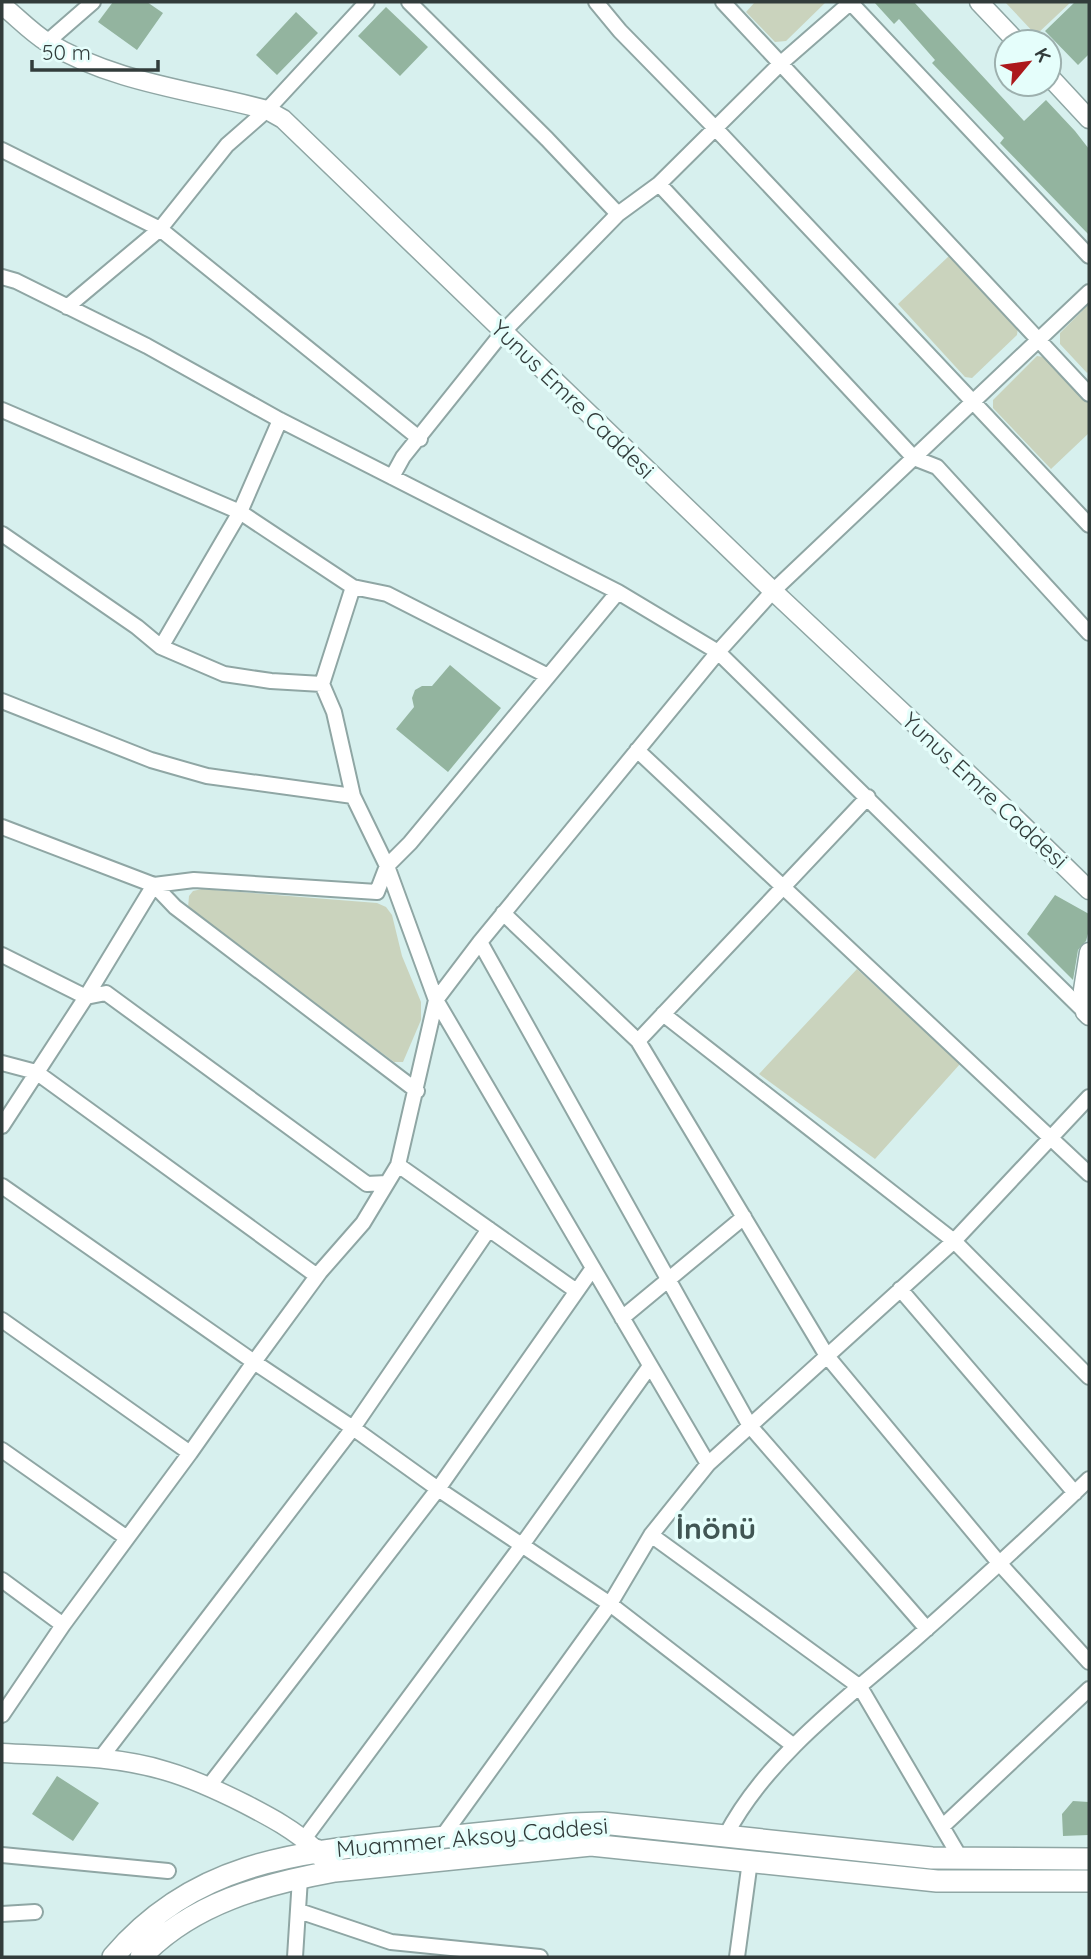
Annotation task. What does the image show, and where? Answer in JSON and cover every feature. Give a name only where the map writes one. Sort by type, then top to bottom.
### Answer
[{"type":"main road","name":"Muammer Aksoy Caddesi","points":[[310,1845],[442,1837],[588,1823],[932,1858],[1089,1860]]},
{"type":"main road","points":[[113,1957],[155,1915],[195,1890],[259,1864],[310,1845],[335,1871]]},
{"type":"main road","points":[[141,1957],[176,1927],[213,1906],[252,1890],[300,1878],[335,1871],[591,1845],[937,1881],[1089,1881]]},
{"type":"street","points":[[47,42],[93,2]]},
{"type":"street","points":[[67,307],[160,229],[227,145],[267,110],[367,2]]},
{"type":"street","points":[[410,2],[618,214]]},
{"type":"street","points":[[596,2],[620,31],[1089,525]]},
{"type":"street","points":[[723,2],[1089,394]]},
{"type":"street","points":[[392,477],[403,457],[503,332],[618,214],[659,184],[780,64],[851,2],[1089,256]]},
{"type":"street","points":[[979,2],[1004,28]]},
{"type":"street","name":"Yunus Emre Caddesi","points":[[2,5],[47,42],[96,65],[132,79],[267,110],[300,134],[773,591],[1089,890]]},
{"type":"street","points":[[1063,91],[1089,119]]},
{"type":"street","points":[[2,150],[160,229],[420,439]]},
{"type":"street","points":[[659,184],[914,458],[937,467],[1089,633]]},
{"type":"street","points":[[2,277],[16,281],[147,346],[280,420],[618,592],[718,652],[1087,1014]]},
{"type":"street","points":[[2,1715],[6,1699],[64,1625],[317,1276],[363,1223],[398,1165],[436,1000],[480,942],[718,652],[773,591],[1089,292]]},
{"type":"street","points":[[2,410],[240,512],[353,587],[387,594],[548,676]]},
{"type":"street","points":[[161,648],[240,512],[280,420]]},
{"type":"street","points":[[2,534],[137,627],[161,648],[224,674],[271,681],[321,684]]},
{"type":"street","points":[[353,587],[321,684],[334,712],[354,796],[387,866],[436,1000],[708,1464]]},
{"type":"street","points":[[154,885],[194,880],[377,892],[387,866],[410,843],[618,592]]},
{"type":"street","points":[[2,701],[151,761],[196,773],[354,796]]},
{"type":"street","points":[[637,751],[1089,1174]]},
{"type":"street","points":[[638,1041],[868,797]]},
{"type":"street","points":[[2,827],[154,885],[175,907],[417,1091]]},
{"type":"street","points":[[2,1126],[154,885]]},
{"type":"street","points":[[503,913],[638,1041],[827,1356],[1000,1564],[1089,1662]]},
{"type":"street","points":[[480,942],[750,1426],[927,1629]]},
{"type":"street","points":[[1087,1014],[1083,990],[1089,952]]},
{"type":"street","points":[[2,955],[86,996],[106,993],[367,1184],[387,1183]]},
{"type":"street","points":[[663,1014],[954,1241],[1089,1377]]},
{"type":"street","points":[[2,1063],[36,1072],[317,1276]]},
{"type":"street","points":[[442,1837],[610,1604],[651,1535],[708,1464],[954,1241],[1089,1097]]},
{"type":"street","points":[[398,1165],[575,1290]]},
{"type":"street","points":[[2,1186],[438,1489],[610,1604],[794,1746]]},
{"type":"street","points":[[622,1318],[744,1217]]},
{"type":"street","points":[[100,1759],[353,1428],[489,1230]]},
{"type":"street","points":[[209,1786],[438,1489],[575,1290],[593,1268]]},
{"type":"street","points":[[901,1289],[1076,1493]]},
{"type":"street","points":[[2,1320],[190,1453]]},
{"type":"street","points":[[310,1845],[650,1366]]},
{"type":"street","points":[[2,1450],[127,1538]]},
{"type":"street","points":[[726,1835],[744,1804],[794,1746],[1000,1564],[1089,1479]]},
{"type":"street","points":[[651,1535],[860,1687],[961,1859]]},
{"type":"street","points":[[2,1580],[64,1625]]},
{"type":"street","points":[[943,1826],[1089,1689]]},
{"type":"street","name":"Muammer Aksoy Caddesi","points":[[2,1753],[100,1759],[164,1770],[209,1786],[271,1818],[310,1845]]},
{"type":"street","points":[[2,1855],[168,1871]]},
{"type":"street","points":[[737,1957],[750,1861]]},
{"type":"street","points":[[295,1957],[300,1878]]},
{"type":"street","points":[[299,1911],[391,1942],[540,1957]]},
{"type":"street","points":[[2,1914],[35,1912]]},
{"type":"green space","points":[[755,2],[826,2],[786,41],[775,42],[746,12]]},
{"type":"green space","points":[[1005,2],[1071,2],[1043,28],[1029,28]]},
{"type":"green space","points":[[949,256],[1018,327],[1017,335],[972,378],[965,377],[898,304]]},
{"type":"green space","points":[[1089,304],[1087,373],[1060,344],[1060,333]]},
{"type":"green space","points":[[1037,356],[1044,357],[1089,404],[1089,433],[1051,469],[993,408],[993,400]]},
{"type":"green space","points":[[202,889],[377,903],[386,907],[392,915],[402,956],[421,1002],[421,1020],[403,1062],[394,1062],[188,908],[189,896],[193,891]]},
{"type":"green space","points":[[857,969],[960,1064],[875,1159],[759,1074]]},
{"type":"building","points":[[113,2],[147,2],[163,13],[137,50],[98,22]]},
{"type":"building","points":[[874,2],[914,2],[993,87],[993,98],[1003,98],[1024,121],[1046,100],[1075,131],[1089,149],[1089,235],[1000,143],[1004,138],[932,63],[935,60],[899,19],[894,24]]},
{"type":"building","points":[[1075,2],[1089,2],[1089,54],[1078,65],[1063,50],[1063,28],[1048,28]]},
{"type":"building","points":[[386,7],[428,47],[400,76],[358,36]]},
{"type":"building","points":[[296,12],[318,33],[277,75],[256,55]]},
{"type":"building","points":[[450,665],[501,708],[448,772],[396,729],[414,707],[412,698],[415,690],[422,686],[432,686]]},
{"type":"building","points":[[1055,895],[1089,914],[1089,930],[1086,941],[1078,950],[1073,980],[1027,934]]},
{"type":"building","points":[[57,1776],[99,1803],[73,1841],[32,1814]]},
{"type":"building","points":[[1073,1801],[1089,1802],[1089,1835],[1063,1836],[1062,1814]]},
{"type":"district","name":"İnönü","points":[[716,1528]]}]
